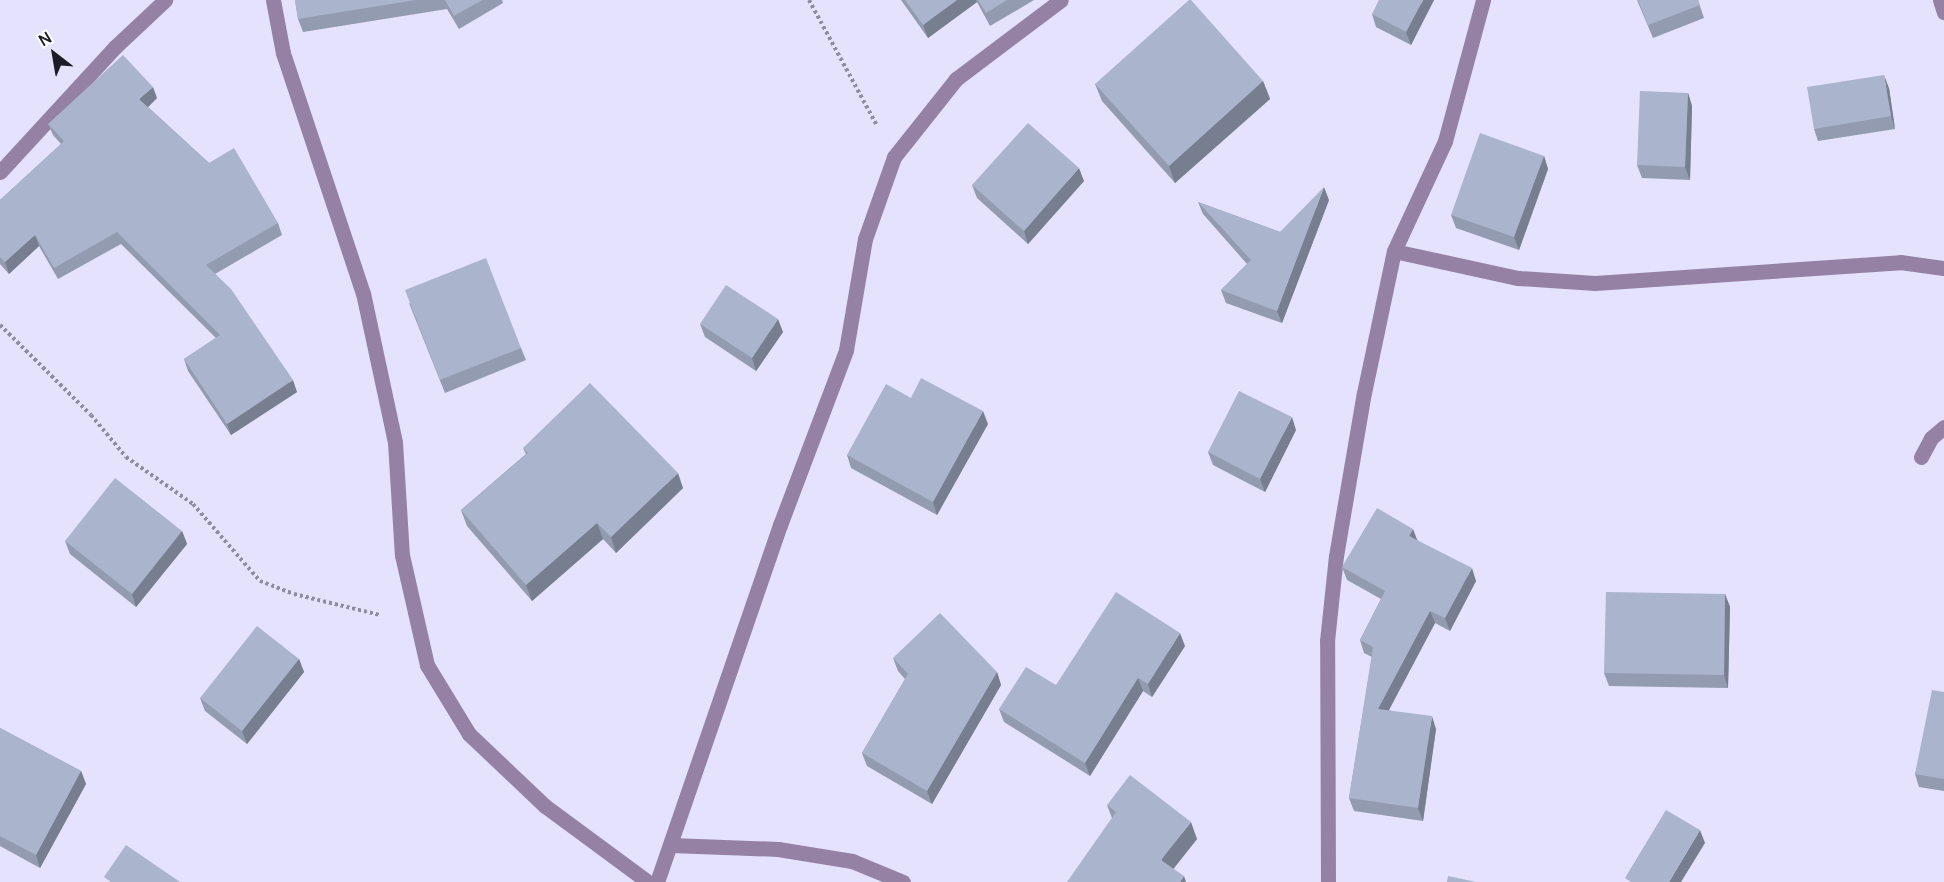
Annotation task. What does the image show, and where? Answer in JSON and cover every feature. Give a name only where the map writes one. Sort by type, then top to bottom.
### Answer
[{"type":"street","points":[[0,172],[115,47],[165,0]]},
{"type":"street","points":[[273,0],[283,53],[363,292],[395,442],[402,555],[427,665],[469,734],[545,806],[648,882]]},
{"type":"street","points":[[657,882],[780,525],[846,350],[865,239],[894,158],[956,79],[1060,0]]},
{"type":"street","points":[[1328,882],[1327,641],[1336,556],[1360,417],[1394,251],[1445,141],[1483,0]]},
{"type":"street","points":[[1940,0],[1944,12]]},
{"type":"street","points":[[1394,251],[1518,278],[1596,283],[1900,262],[1944,268]]},
{"type":"street","points":[[1921,457],[1931,438],[1944,427]]},
{"type":"street","points":[[671,845],[778,849],[852,861],[903,882]]},
{"type":"path","points":[[809,0],[894,158]]},
{"type":"path","points":[[0,325],[91,415],[126,457],[193,504],[260,581],[294,594],[417,623]]},
{"type":"building","points":[[295,0],[416,0],[298,19]]},
{"type":"building","points":[[445,0],[482,0],[454,16]]},
{"type":"building","points":[[905,0],[957,0],[923,25]]},
{"type":"building","points":[[978,0],[1007,0],[986,13]]},
{"type":"building","points":[[1189,0],[1263,81],[1169,166],[1095,84]]},
{"type":"building","points":[[1379,0],[1423,0],[1406,32],[1372,14]]},
{"type":"building","points":[[1638,0],[1698,0],[1700,5],[1648,25]]},
{"type":"building","points":[[123,55],[153,87],[139,99],[209,163],[234,148],[278,223],[206,265],[231,289],[293,380],[227,424],[184,359],[220,335],[117,232],[54,268],[35,235],[5,262],[0,257],[0,200],[64,141],[48,124]]},
{"type":"building","points":[[1884,75],[1891,116],[1814,129],[1807,87]]},
{"type":"building","points":[[1640,91],[1688,93],[1685,167],[1637,165]]},
{"type":"building","points":[[1028,123],[1079,168],[1024,231],[972,185]]},
{"type":"building","points":[[1480,133],[1544,156],[1514,237],[1451,215]]},
{"type":"building","points":[[1324,187],[1277,311],[1221,290],[1251,260],[1198,202],[1280,232]]},
{"type":"building","points":[[486,258],[521,348],[440,380],[405,290]]},
{"type":"building","points":[[726,285],[778,319],[752,358],[700,324]]},
{"type":"building","points":[[921,378],[983,411],[933,502],[847,455],[886,384],[911,398]]},
{"type":"building","points":[[590,383],[678,473],[611,537],[597,523],[526,585],[461,510],[528,453],[523,448]]},
{"type":"building","points":[[1239,391],[1292,417],[1260,479],[1208,452]]},
{"type":"building","points":[[115,478],[182,531],[132,594],[65,541]]},
{"type":"building","points":[[1377,508],[1413,529],[1409,536],[1472,568],[1445,618],[1430,611],[1378,709],[1432,716],[1418,808],[1349,798],[1373,647],[1360,640],[1385,591],[1342,567]]},
{"type":"building","points":[[1116,592],[1180,633],[1148,684],[1138,678],[1085,763],[999,709],[1026,667],[1056,685]]},
{"type":"building","points":[[1606,592],[1725,594],[1724,675],[1604,673]]},
{"type":"building","points":[[940,613],[997,672],[927,791],[862,753],[908,674],[893,658]]},
{"type":"building","points":[[257,626],[299,659],[242,731],[200,698]]},
{"type":"building","points":[[1932,690],[1944,692],[1944,779],[1915,774]]},
{"type":"building","points":[[0,728],[81,771],[36,855],[0,836]]},
{"type":"building","points":[[1130,775],[1191,822],[1161,860],[1184,876],[1180,882],[1067,882],[1116,812],[1107,805]]},
{"type":"building","points":[[1666,810],[1700,830],[1669,882],[1631,882],[1625,878]]},
{"type":"building","points":[[126,845],[180,882],[111,882],[104,877]]},
{"type":"building","points":[[1448,876],[1476,882],[1447,882]]}]
